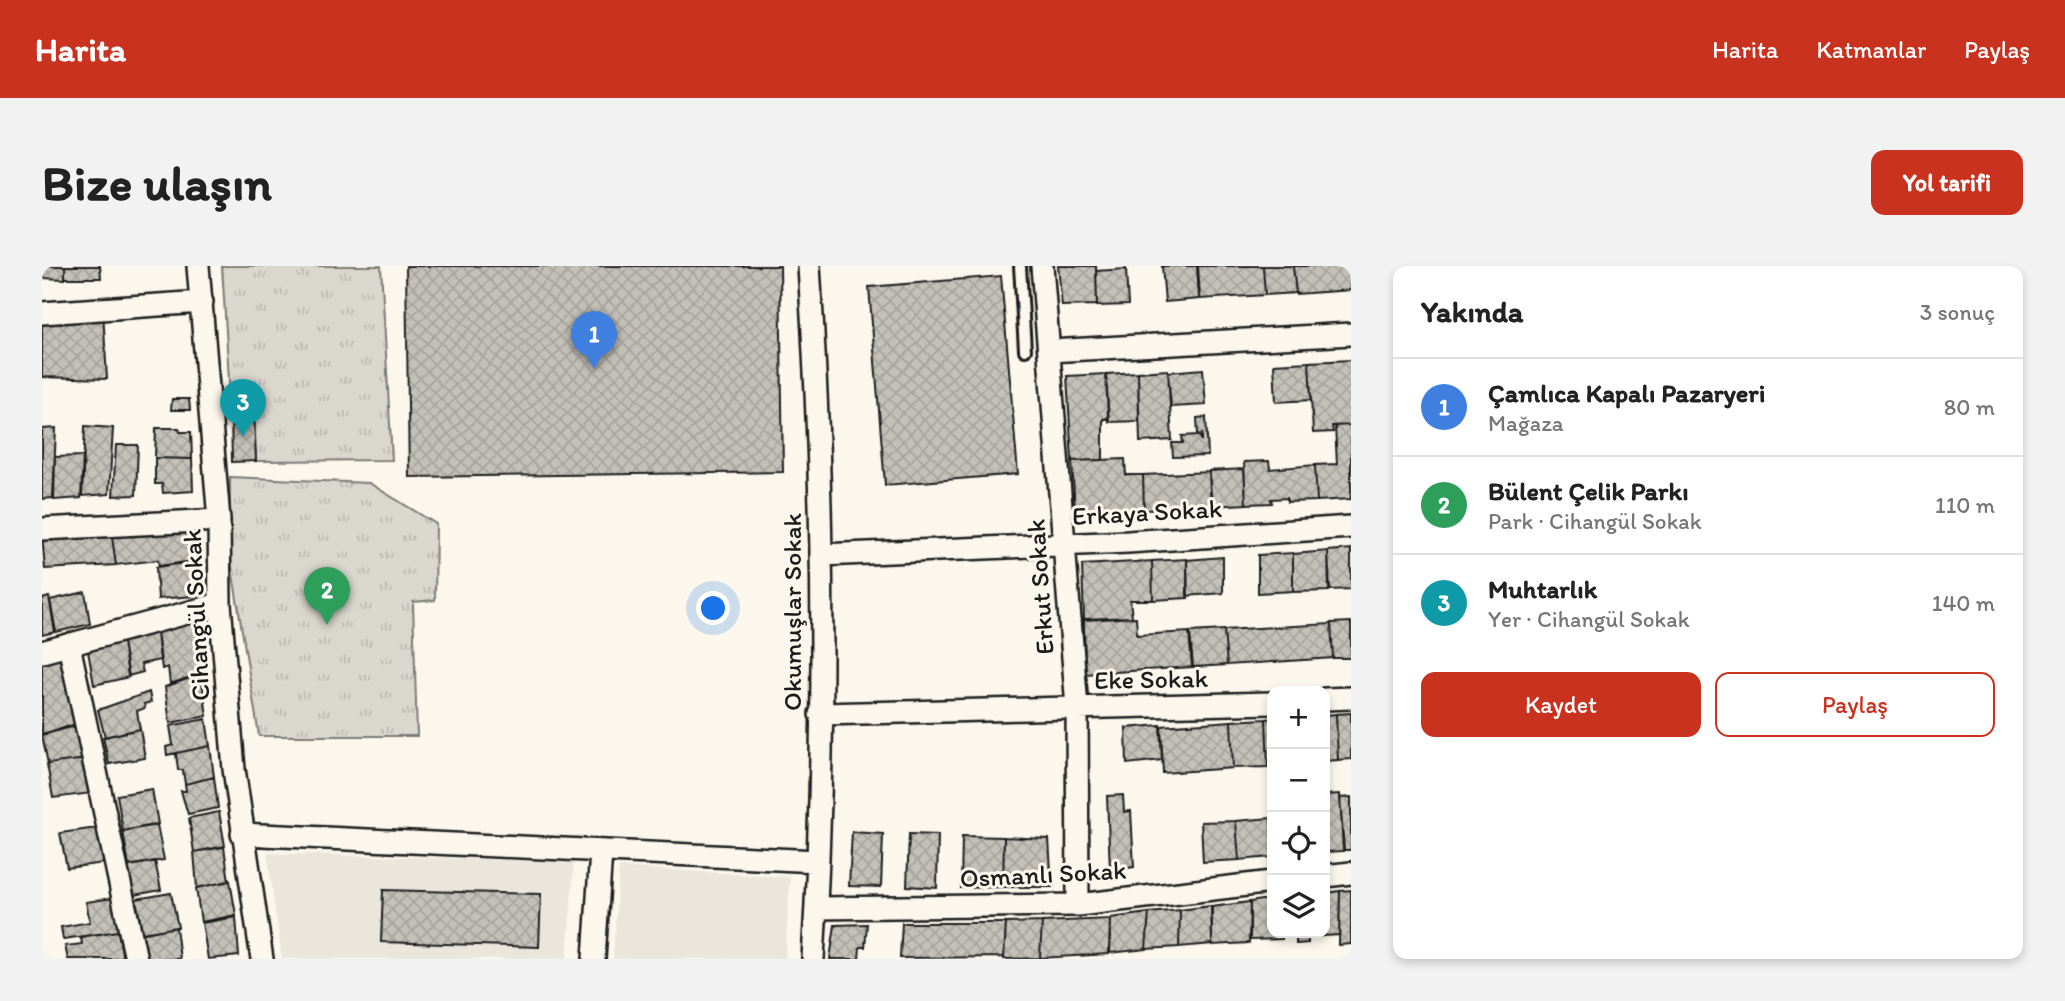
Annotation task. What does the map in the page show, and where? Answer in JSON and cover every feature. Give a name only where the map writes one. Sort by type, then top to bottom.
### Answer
[{"type":"street","name":"Cihangül Sokak","points":[[198,266],[219,520],[220,604],[234,769],[262,959]]},
{"type":"street","name":"Okumuşlar Sokak","points":[[809,266],[819,410],[821,555],[818,861],[813,959]]},
{"type":"street","name":"Erkut Sokak","points":[[1042,266],[1051,351],[1077,708],[1078,905]]},
{"type":"street","points":[[42,313],[202,302]]},
{"type":"street","points":[[1051,351],[1351,334]]},
{"type":"street","points":[[42,529],[219,520]]},
{"type":"street","name":"Erkaya Sokak","points":[[821,555],[1066,545],[1351,527]]},
{"type":"street","points":[[42,652],[220,604]]},
{"type":"street","points":[[69,645],[136,959]]},
{"type":"street","points":[[1330,699],[1351,698]]},
{"type":"street","name":"Eke Sokak","points":[[820,714],[1267,703]]},
{"type":"street","points":[[243,834],[818,861]]},
{"type":"street","points":[[594,959],[600,851]]},
{"type":"street","points":[[1330,875],[1351,873]]},
{"type":"street","name":"Osmanlı Sokak","points":[[816,908],[1078,905],[1267,883]]},
{"type":"lane","points":[[1020,266],[1025,350]]},
{"type":"shaded area","points":[[267,853],[574,862],[567,959],[282,959]]},
{"type":"shaded area","points":[[619,867],[790,877],[785,959],[613,959]]},
{"type":"green space","points":[[222,266],[381,266],[392,460],[256,461],[254,413],[231,413]]},
{"type":"green space","points":[[230,477],[369,483],[436,524],[435,600],[413,602],[417,736],[259,736],[230,556]]},
{"type":"building","points":[[42,266],[65,266],[65,279],[42,278]]},
{"type":"building","points":[[65,266],[100,266],[101,278],[65,278]]},
{"type":"building","points":[[406,266],[780,266],[783,472],[409,477]]},
{"type":"building","points":[[1058,266],[1096,266],[1097,305],[1062,306]]},
{"type":"building","points":[[1162,266],[1197,266],[1199,299],[1165,302]]},
{"type":"building","points":[[1198,266],[1263,266],[1265,295],[1200,299]]},
{"type":"building","points":[[1263,266],[1293,266],[1296,293],[1265,295]]},
{"type":"building","points":[[1293,266],[1351,266],[1351,290],[1296,294]]},
{"type":"building","points":[[1126,269],[1128,305],[1097,306],[1096,271]]},
{"type":"building","points":[[1001,276],[1018,474],[885,485],[869,287]]},
{"type":"building","points":[[103,311],[107,379],[42,377],[42,315]]},
{"type":"building","points":[[1351,360],[1351,425],[1332,426],[1333,432],[1313,433],[1309,362]]},
{"type":"building","points":[[1309,362],[1311,400],[1276,402],[1274,364]]},
{"type":"building","points":[[1203,369],[1206,405],[1171,407],[1168,372]]},
{"type":"building","points":[[1168,370],[1172,440],[1140,442],[1138,372]]},
{"type":"building","points":[[1138,372],[1139,421],[1109,422],[1106,374]]},
{"type":"building","points":[[1106,374],[1108,418],[1103,419],[1103,460],[1072,461],[1067,376]]},
{"type":"building","points":[[172,399],[189,399],[190,410],[171,410]]},
{"type":"building","points":[[254,412],[256,461],[232,462],[231,413]]},
{"type":"building","points":[[1206,417],[1208,456],[1173,457],[1172,443],[1183,443],[1182,436],[1199,435],[1202,441],[1202,434],[1198,435],[1197,418]]},
{"type":"building","points":[[1351,425],[1351,499],[1317,501],[1315,465],[1337,464],[1335,426]]},
{"type":"building","points":[[85,426],[113,428],[109,494],[82,496]]},
{"type":"building","points":[[56,428],[53,498],[42,499],[42,429]]},
{"type":"building","points":[[156,428],[179,428],[180,432],[191,432],[192,459],[155,458]]},
{"type":"building","points":[[116,445],[138,445],[136,495],[113,496]]},
{"type":"building","points":[[83,456],[81,498],[54,500],[55,457]]},
{"type":"building","points":[[155,458],[192,459],[193,491],[163,493],[162,484],[155,484]]},
{"type":"building","points":[[1125,459],[1126,475],[1143,475],[1144,510],[1075,513],[1072,461]]},
{"type":"building","points":[[1269,461],[1270,469],[1315,465],[1317,501],[1287,502],[1287,498],[1271,499],[1272,503],[1246,504],[1244,462]]},
{"type":"building","points":[[1244,469],[1246,504],[1212,506],[1209,471]]},
{"type":"building","points":[[1209,472],[1211,507],[1177,509],[1177,505],[1171,505],[1171,509],[1144,510],[1143,475]]},
{"type":"building","points":[[192,525],[193,561],[159,566],[158,560],[116,565],[111,530]]},
{"type":"building","points":[[111,530],[116,565],[45,569],[42,535]]},
{"type":"building","points":[[1351,549],[1351,589],[1330,590],[1328,551]]},
{"type":"building","points":[[1328,551],[1329,591],[1293,592],[1293,554]]},
{"type":"building","points":[[1293,553],[1293,591],[1258,593],[1258,555]]},
{"type":"building","points":[[1223,557],[1223,593],[1187,596],[1187,560]]},
{"type":"building","points":[[1187,559],[1188,598],[1153,600],[1152,561]]},
{"type":"building","points":[[1152,561],[1153,600],[1130,600],[1132,617],[1084,619],[1082,565]]},
{"type":"building","points":[[193,562],[194,596],[158,599],[156,567]]},
{"type":"building","points":[[85,592],[90,624],[56,632],[50,600]]},
{"type":"building","points":[[49,597],[55,632],[42,635],[42,599]]},
{"type":"building","points":[[1136,617],[1137,635],[1189,632],[1192,667],[1085,674],[1084,620]]},
{"type":"building","points":[[195,622],[202,673],[170,684],[168,667],[162,669],[157,632]]},
{"type":"building","points":[[1351,622],[1351,658],[1333,658],[1331,623]]},
{"type":"building","points":[[1331,624],[1333,658],[1227,665],[1224,630]]},
{"type":"building","points":[[1224,630],[1227,665],[1193,667],[1190,632]]},
{"type":"building","points":[[157,633],[160,660],[141,664],[143,672],[128,676],[123,642]]},
{"type":"building","points":[[123,642],[129,677],[94,685],[88,651]]},
{"type":"building","points":[[64,655],[80,723],[42,734],[42,661]]},
{"type":"building","points":[[201,674],[207,716],[170,723],[165,687]]},
{"type":"building","points":[[149,692],[151,702],[144,704],[145,708],[137,711],[140,729],[105,737],[98,710]]},
{"type":"building","points":[[1351,713],[1351,759],[1338,760],[1336,714]]},
{"type":"building","points":[[1336,714],[1338,760],[1330,761],[1330,715]]},
{"type":"building","points":[[206,719],[210,746],[167,755],[166,747],[173,745],[170,726]]},
{"type":"building","points":[[1266,719],[1267,767],[1233,768],[1231,721]]},
{"type":"building","points":[[1231,721],[1233,768],[1163,773],[1161,726]]},
{"type":"building","points":[[79,725],[86,759],[48,764],[42,735]]},
{"type":"building","points":[[1160,725],[1162,760],[1127,764],[1126,728]]},
{"type":"building","points":[[140,729],[145,758],[109,764],[103,737]]},
{"type":"building","points":[[210,746],[214,777],[185,784],[183,770],[178,770],[176,753]]},
{"type":"building","points":[[86,759],[92,793],[53,798],[47,764]]},
{"type":"building","points":[[214,777],[218,808],[188,814],[181,791],[186,791],[185,784]]},
{"type":"building","points":[[152,789],[158,824],[123,831],[117,795]]},
{"type":"building","points":[[1340,794],[1343,851],[1330,852],[1330,795]]},
{"type":"building","points":[[1123,795],[1124,812],[1131,811],[1134,867],[1110,870],[1107,796]]},
{"type":"building","points":[[1351,797],[1351,850],[1344,850],[1340,798]]},
{"type":"building","points":[[219,812],[225,846],[194,852],[189,818]]},
{"type":"building","points":[[1267,818],[1267,857],[1239,860],[1236,821]]},
{"type":"building","points":[[1236,821],[1239,860],[1203,862],[1201,822]]},
{"type":"building","points":[[157,825],[164,860],[129,866],[123,831]]},
{"type":"building","points":[[98,828],[99,845],[105,863],[67,868],[60,833]]},
{"type":"building","points":[[852,832],[883,834],[881,887],[849,886]]},
{"type":"building","points":[[909,834],[938,835],[937,888],[907,886]]},
{"type":"building","points":[[962,836],[1004,837],[1003,887],[961,888]]},
{"type":"building","points":[[1004,837],[1049,839],[1052,887],[1003,887]]},
{"type":"building","points":[[224,847],[229,881],[197,888],[194,852]]},
{"type":"building","points":[[155,861],[161,890],[134,895],[128,866]]},
{"type":"building","points":[[230,881],[236,915],[201,922],[196,888]]},
{"type":"building","points":[[383,890],[541,894],[539,947],[381,942]]},
{"type":"building","points":[[1351,890],[1351,944],[1339,945],[1340,891]]},
{"type":"building","points":[[1340,891],[1339,935],[1330,936],[1330,892]]},
{"type":"building","points":[[171,893],[178,927],[142,933],[136,899]]},
{"type":"building","points":[[113,898],[119,931],[63,939],[61,927],[90,922],[86,902]]},
{"type":"building","points":[[1267,900],[1267,938],[1282,939],[1250,940],[1250,902]]},
{"type":"building","points":[[1250,902],[1249,943],[1212,945],[1212,907]]},
{"type":"building","points":[[1211,906],[1212,944],[1179,947],[1180,910]]},
{"type":"building","points":[[1180,910],[1179,947],[1146,949],[1149,913]]},
{"type":"building","points":[[1149,913],[1146,949],[1110,953],[1111,918]]},
{"type":"building","points":[[236,917],[239,956],[208,959],[202,923]]},
{"type":"building","points":[[1110,919],[1109,954],[1040,958],[1042,922]]},
{"type":"building","points":[[1042,922],[1040,958],[1004,959],[1006,923]]},
{"type":"building","points":[[902,923],[1006,923],[1004,957],[900,958]]},
{"type":"building","points":[[867,924],[865,947],[860,947],[859,959],[830,959],[835,925]]},
{"type":"building","points":[[176,927],[180,959],[145,959],[140,934]]},
{"type":"building","points":[[118,931],[123,959],[68,959],[65,946],[82,944],[81,937]]},
{"type":"building","points":[[1296,938],[1308,938],[1308,943],[1296,944]]},
{"type":"place","name":"Çamlıca Kapalı Pazaryeri","points":[[594,369]]},
{"type":"place","name":"Muhtarlık","points":[[243,437]]},
{"type":"place","name":"Bülent Çelik Parkı","points":[[327,625]]}]
